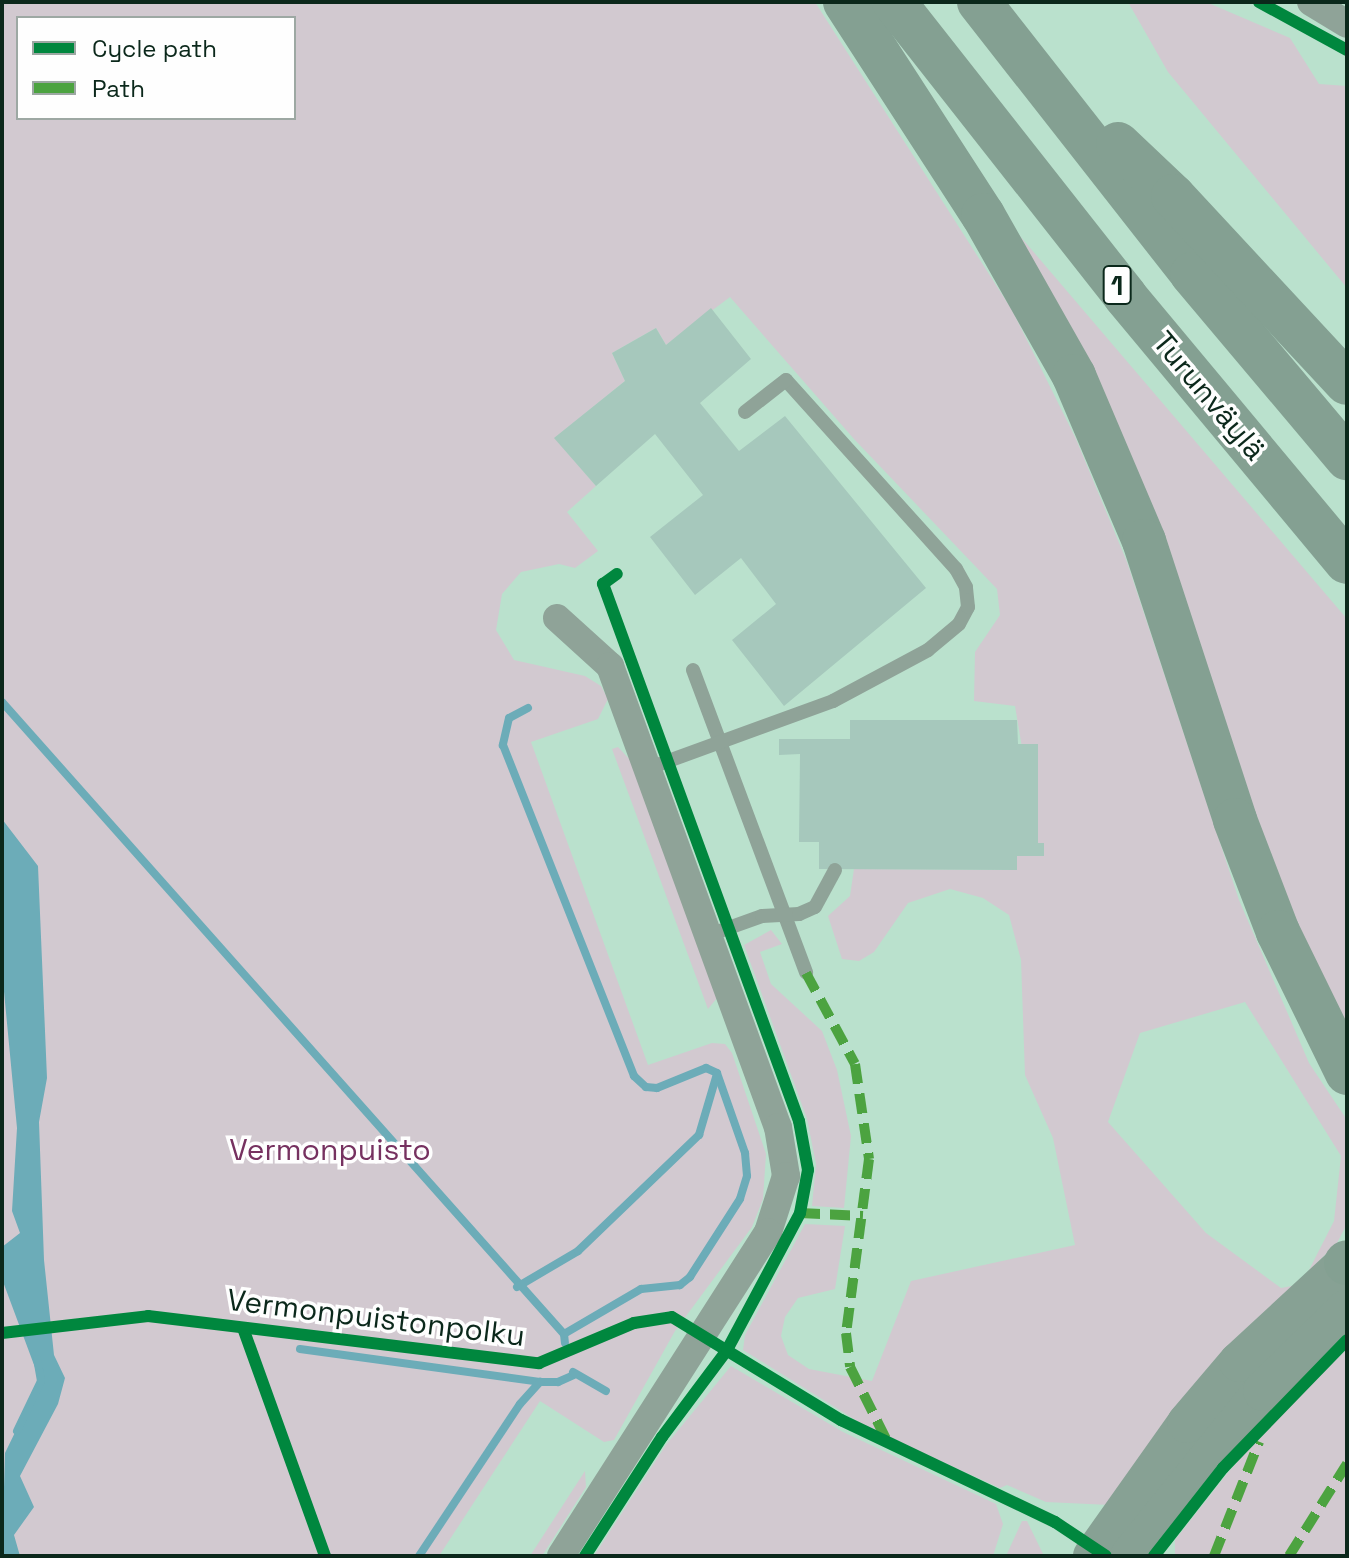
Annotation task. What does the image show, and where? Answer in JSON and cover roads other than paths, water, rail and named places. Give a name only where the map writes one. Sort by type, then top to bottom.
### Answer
[{"type":"highway","points":[[845,2],[983,215],[1074,376],[1144,541],[1235,820],[1278,932],[1347,1073]]},
{"type":"highway","name":"Turunväylä","points":[[894,2],[1125,296],[1347,562]]},
{"type":"highway","name":"1","points":[[979,2],[1192,274],[1347,458]]},
{"type":"highway","points":[[1014,47],[1173,196],[1347,383]]},
{"type":"main road","points":[[1136,1529],[1187,1423],[1239,1362],[1346,1263]]},
{"type":"main road","points":[[1093,1556],[1136,1529],[1263,1391],[1347,1309]]},
{"type":"street","points":[[1311,2],[1347,24]]},
{"type":"street","points":[[557,618],[610,666],[778,1127],[786,1176],[768,1232],[561,1556]]},
{"type":"lane","points":[[649,768],[719,739],[847,694],[928,650],[959,624],[968,607],[966,587],[956,569],[786,380],[745,412]]},
{"type":"lane","points":[[693,670],[806,973]]},
{"type":"lane","points":[[709,935],[762,916],[784,915],[815,907],[835,870]]},
{"type":"water","points":[[2,819],[38,866],[47,1078],[39,1122],[44,1260],[54,1355],[65,1378],[58,1404],[20,1476],[34,1507],[14,1535],[20,1556],[2,1556],[5,1453],[40,1381],[2,1279],[2,1247],[20,1233],[12,1211],[17,1128],[3,981]]},
{"type":"waterway","points":[[2,702],[564,1334],[565,1343]]},
{"type":"waterway","points":[[528,708],[509,718],[503,745],[634,1076],[646,1087],[657,1088],[706,1068],[717,1073],[745,1153],[747,1176],[740,1199],[690,1277],[680,1285],[641,1289],[564,1334]]},
{"type":"waterway","points":[[517,1287],[578,1251],[699,1135],[717,1074]]},
{"type":"waterway","points":[[300,1349],[540,1382],[558,1382],[574,1375]]},
{"type":"waterway","points":[[17,1431],[41,1381],[37,1359]]},
{"type":"waterway","points":[[573,1372],[606,1391]]},
{"type":"waterway","points":[[419,1556],[520,1404],[540,1382]]},
{"type":"park label","name":"Vermonpuisto","points":[[330,1150]]}]
